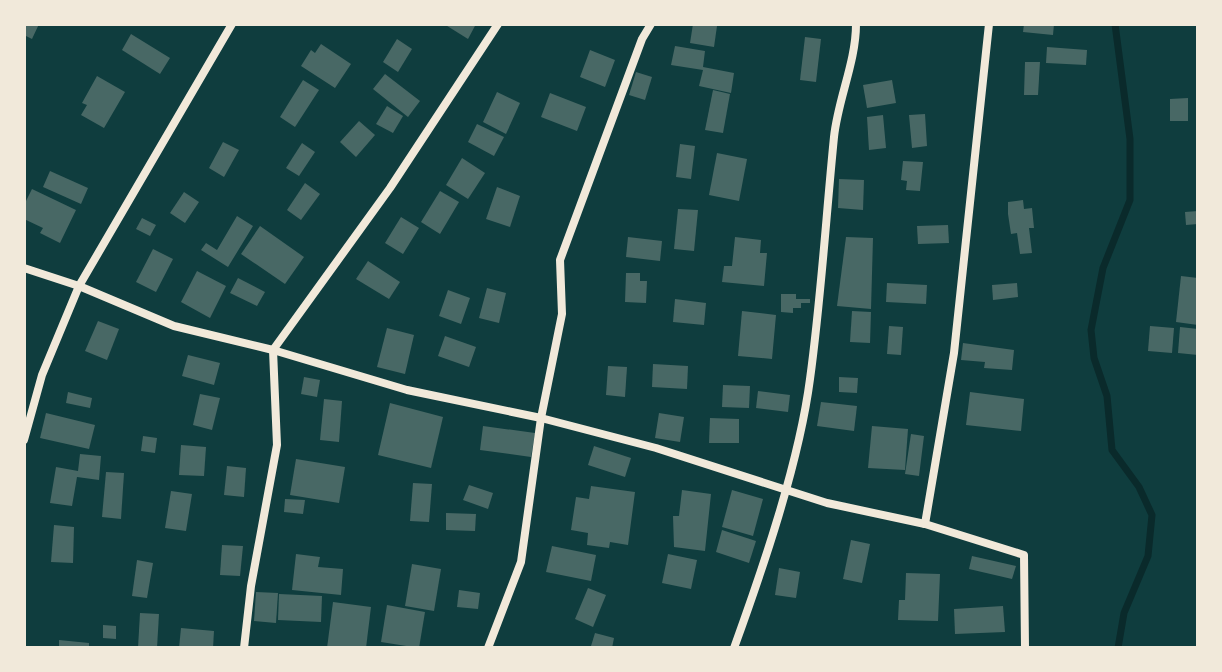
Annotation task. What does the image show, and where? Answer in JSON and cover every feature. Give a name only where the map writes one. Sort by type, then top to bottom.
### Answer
[{"type":"street","points":[[24,440],[42,375],[79,286],[232,24]]},
{"type":"street","points":[[244,648],[251,586],[277,445],[273,350],[390,188],[498,24]]},
{"type":"street","points":[[488,648],[521,562],[541,418],[562,314],[560,260],[642,39],[651,24]]},
{"type":"street","points":[[734,648],[784,489],[810,382],[834,132],[843,85],[856,42],[856,24]]},
{"type":"street","points":[[925,524],[954,353],[989,24]]},
{"type":"street","points":[[24,268],[79,286],[174,326],[273,350],[407,390],[541,418],[656,448],[848,508],[925,524],[1024,555],[1025,648]]},
{"type":"building","points":[[24,24],[39,24],[32,39],[24,35]]},
{"type":"building","points":[[444,24],[476,24],[468,39]]},
{"type":"building","points":[[693,24],[717,26],[714,47],[690,43]]},
{"type":"building","points":[[1024,24],[1054,24],[1053,35],[1023,32]]},
{"type":"building","points":[[131,34],[170,58],[160,74],[122,50]]},
{"type":"building","points":[[805,37],[821,39],[816,82],[800,80]]},
{"type":"building","points":[[397,39],[412,49],[398,72],[383,62]]},
{"type":"building","points":[[321,44],[351,64],[335,88],[301,66],[311,50],[315,53]]},
{"type":"building","points":[[675,46],[705,51],[703,67],[734,73],[731,93],[699,86],[703,70],[671,65]]},
{"type":"building","points":[[1047,47],[1087,50],[1086,65],[1046,63]]},
{"type":"building","points":[[590,50],[615,60],[605,87],[580,77]]},
{"type":"building","points":[[1025,62],[1040,62],[1038,95],[1024,95]]},
{"type":"building","points":[[636,72],[652,77],[645,100],[629,95]]},
{"type":"building","points":[[385,74],[420,101],[408,117],[373,89]]},
{"type":"building","points":[[97,76],[125,92],[104,128],[81,115],[87,105],[82,103]]},
{"type":"building","points":[[303,80],[319,90],[295,127],[280,117]]},
{"type":"building","points":[[892,80],[896,103],[867,108],[863,85]]},
{"type":"building","points":[[713,90],[730,94],[723,133],[705,130]]},
{"type":"building","points":[[497,92],[520,103],[506,134],[483,122]]},
{"type":"building","points":[[550,93],[586,107],[577,131],[541,117]]},
{"type":"building","points":[[1188,98],[1188,121],[1170,121],[1170,99]]},
{"type":"building","points":[[387,106],[403,116],[393,133],[376,124]]},
{"type":"building","points":[[925,114],[927,146],[912,148],[909,115]]},
{"type":"building","points":[[883,115],[886,148],[869,150],[867,117]]},
{"type":"building","points":[[359,121],[375,135],[356,157],[340,142]]},
{"type":"building","points":[[477,124],[504,137],[494,156],[468,142]]},
{"type":"building","points":[[223,142],[239,150],[224,177],[209,168]]},
{"type":"building","points":[[302,143],[315,152],[299,176],[286,168]]},
{"type":"building","points":[[680,144],[695,146],[691,179],[676,177]]},
{"type":"building","points":[[717,153],[747,159],[739,201],[709,195]]},
{"type":"building","points":[[462,158],[485,173],[468,199],[446,185]]},
{"type":"building","points":[[903,161],[923,162],[920,191],[906,190],[907,181],[901,180]]},
{"type":"building","points":[[50,171],[88,188],[81,204],[43,187]]},
{"type":"building","points":[[839,179],[864,180],[863,210],[838,208]]},
{"type":"building","points":[[305,183],[320,194],[301,220],[287,210]]},
{"type":"building","points":[[497,187],[520,196],[510,227],[486,219]]},
{"type":"building","points":[[32,189],[76,210],[60,243],[40,233],[43,228],[24,219],[24,205]]},
{"type":"building","points":[[440,191],[459,202],[440,234],[421,222]]},
{"type":"building","points":[[184,192],[199,202],[185,223],[170,213]]},
{"type":"building","points":[[1023,200],[1024,209],[1032,208],[1034,228],[1029,228],[1032,253],[1020,254],[1017,233],[1011,234],[1008,202]]},
{"type":"building","points":[[678,209],[698,210],[694,251],[674,249]]},
{"type":"building","points":[[1198,211],[1198,224],[1186,225],[1185,212]]},
{"type":"building","points":[[237,216],[253,226],[228,267],[201,250],[206,243],[217,250]]},
{"type":"building","points":[[401,217],[419,228],[403,254],[385,243]]},
{"type":"building","points":[[142,218],[156,225],[150,236],[136,229]]},
{"type":"building","points":[[948,225],[949,243],[918,244],[917,226]]},
{"type":"building","points":[[260,226],[304,257],[285,284],[241,254]]},
{"type":"building","points":[[628,237],[662,241],[660,261],[626,257]]},
{"type":"building","points":[[735,237],[761,240],[760,253],[767,253],[764,286],[722,282],[724,266],[732,266]]},
{"type":"building","points":[[846,237],[873,238],[871,309],[837,306]]},
{"type":"building","points":[[153,249],[173,259],[156,292],[136,282]]},
{"type":"building","points":[[368,261],[400,282],[389,299],[356,279]]},
{"type":"building","points":[[197,271],[226,286],[210,318],[181,302]]},
{"type":"building","points":[[626,273],[640,273],[640,281],[647,281],[646,303],[625,302]]},
{"type":"building","points":[[1181,276],[1198,278],[1198,325],[1176,322]]},
{"type":"building","points":[[238,278],[265,292],[257,306],[230,293]]},
{"type":"building","points":[[887,283],[927,285],[926,304],[886,302]]},
{"type":"building","points":[[1017,283],[1018,297],[993,300],[992,285]]},
{"type":"building","points":[[487,288],[506,293],[499,323],[479,318]]},
{"type":"building","points":[[448,290],[470,298],[461,324],[439,316]]},
{"type":"building","points":[[781,294],[796,294],[796,299],[810,299],[810,303],[801,303],[801,308],[793,308],[793,313],[781,312]]},
{"type":"building","points":[[675,299],[706,303],[704,325],[673,322]]},
{"type":"building","points":[[742,311],[776,315],[772,359],[738,356]]},
{"type":"building","points":[[852,311],[871,312],[870,343],[850,342]]},
{"type":"building","points":[[98,321],[119,329],[107,360],[85,351]]},
{"type":"building","points":[[889,326],[903,327],[901,355],[887,354]]},
{"type":"building","points":[[1150,326],[1174,328],[1172,353],[1148,351]]},
{"type":"building","points":[[1180,327],[1198,329],[1198,355],[1178,353]]},
{"type":"building","points":[[387,328],[414,335],[405,374],[377,367]]},
{"type":"building","points":[[445,336],[476,347],[469,367],[438,356]]},
{"type":"building","points":[[963,343],[1014,350],[1012,370],[984,368],[985,362],[961,360]]},
{"type":"building","points":[[188,355],[220,363],[214,385],[182,376]]},
{"type":"building","points":[[653,364],[688,366],[687,389],[652,387]]},
{"type":"building","points":[[608,366],[627,367],[625,397],[606,395]]},
{"type":"building","points":[[304,377],[320,380],[317,397],[301,394]]},
{"type":"building","points":[[839,377],[858,378],[857,393],[839,392]]},
{"type":"building","points":[[723,385],[750,386],[749,408],[722,407]]},
{"type":"building","points":[[758,391],[790,395],[788,412],[756,408]]},
{"type":"building","points":[[68,392],[92,398],[90,408],[66,403]]},
{"type":"building","points":[[970,392],[1024,399],[1021,431],[966,425]]},
{"type":"building","points":[[200,394],[220,398],[212,430],[193,425]]},
{"type":"building","points":[[324,399],[342,401],[339,442],[320,440]]},
{"type":"building","points":[[821,402],[857,406],[854,431],[817,426]]},
{"type":"building","points":[[390,403],[443,417],[431,468],[378,455]]},
{"type":"building","points":[[46,413],[95,425],[89,449],[40,438]]},
{"type":"building","points":[[659,413],[684,417],[680,442],[655,438]]},
{"type":"building","points":[[710,418],[739,419],[739,443],[709,443]]},
{"type":"building","points":[[483,426],[535,433],[531,457],[480,450]]},
{"type":"building","points":[[872,426],[908,429],[905,470],[868,468]]},
{"type":"building","points":[[911,434],[924,436],[919,476],[905,474]]},
{"type":"building","points":[[143,436],[157,438],[155,453],[141,451]]},
{"type":"building","points":[[181,445],[206,447],[204,476],[179,475]]},
{"type":"building","points":[[594,446],[631,458],[625,477],[588,465]]},
{"type":"building","points":[[80,454],[101,456],[99,480],[77,477],[72,506],[50,503],[56,467],[78,471]]},
{"type":"building","points":[[296,459],[345,467],[339,503],[290,495]]},
{"type":"building","points":[[227,466],[246,468],[244,497],[224,495]]},
{"type":"building","points":[[106,472],[124,473],[121,519],[102,517]]},
{"type":"building","points":[[413,483],[432,484],[429,522],[410,521]]},
{"type":"building","points":[[469,485],[493,493],[488,509],[463,500]]},
{"type":"building","points":[[591,486],[635,492],[628,545],[610,542],[609,548],[587,545],[588,533],[571,530],[576,497],[589,499]]},
{"type":"building","points":[[682,490],[711,494],[705,551],[674,547],[673,516],[679,516]]},
{"type":"building","points":[[732,490],[763,499],[753,536],[722,527]]},
{"type":"building","points":[[171,491],[192,494],[186,531],[165,528]]},
{"type":"building","points":[[285,499],[305,500],[303,514],[284,512]]},
{"type":"building","points":[[446,513],[476,514],[475,531],[446,530]]},
{"type":"building","points":[[54,525],[74,527],[73,563],[51,562]]},
{"type":"building","points":[[722,530],[756,541],[749,563],[716,552]]},
{"type":"building","points":[[851,540],[870,544],[862,583],[843,579]]},
{"type":"building","points":[[222,545],[243,546],[240,576],[220,575]]},
{"type":"building","points":[[552,546],[596,555],[591,581],[546,572]]},
{"type":"building","points":[[296,554],[320,557],[318,567],[343,569],[341,595],[292,590]]},
{"type":"building","points":[[668,554],[697,560],[691,589],[662,583]]},
{"type":"building","points":[[972,556],[1016,566],[1012,579],[969,569]]},
{"type":"building","points":[[137,560],[153,563],[147,598],[132,596]]},
{"type":"building","points":[[412,564],[441,569],[434,611],[405,606]]},
{"type":"building","points":[[779,568],[800,572],[796,598],[775,595]]},
{"type":"building","points":[[906,573],[940,574],[938,621],[898,620],[899,600],[905,600]]},
{"type":"building","points":[[588,588],[606,595],[593,627],[575,619]]},
{"type":"building","points":[[459,590],[480,593],[478,609],[457,607]]},
{"type":"building","points":[[256,592],[278,593],[276,623],[254,621]]},
{"type":"building","points":[[279,594],[322,596],[321,622],[278,620]]},
{"type":"building","points":[[333,602],[371,607],[366,648],[327,648]]},
{"type":"building","points":[[387,605],[425,612],[419,648],[381,642]]},
{"type":"building","points":[[1003,606],[1005,632],[955,634],[954,609]]},
{"type":"building","points":[[140,613],[159,614],[157,648],[138,648]]},
{"type":"building","points":[[103,625],[116,626],[116,639],[103,638]]},
{"type":"building","points":[[181,628],[214,631],[213,648],[179,648]]},
{"type":"building","points":[[595,633],[614,638],[612,648],[591,646]]},
{"type":"building","points":[[59,640],[89,643],[89,648],[59,648]]},
{"type":"waterway","points":[[1115,24],[1130,139],[1130,200],[1103,268],[1091,330],[1094,358],[1107,396],[1112,450],[1139,487],[1152,515],[1148,556],[1124,613],[1118,648]]}]
